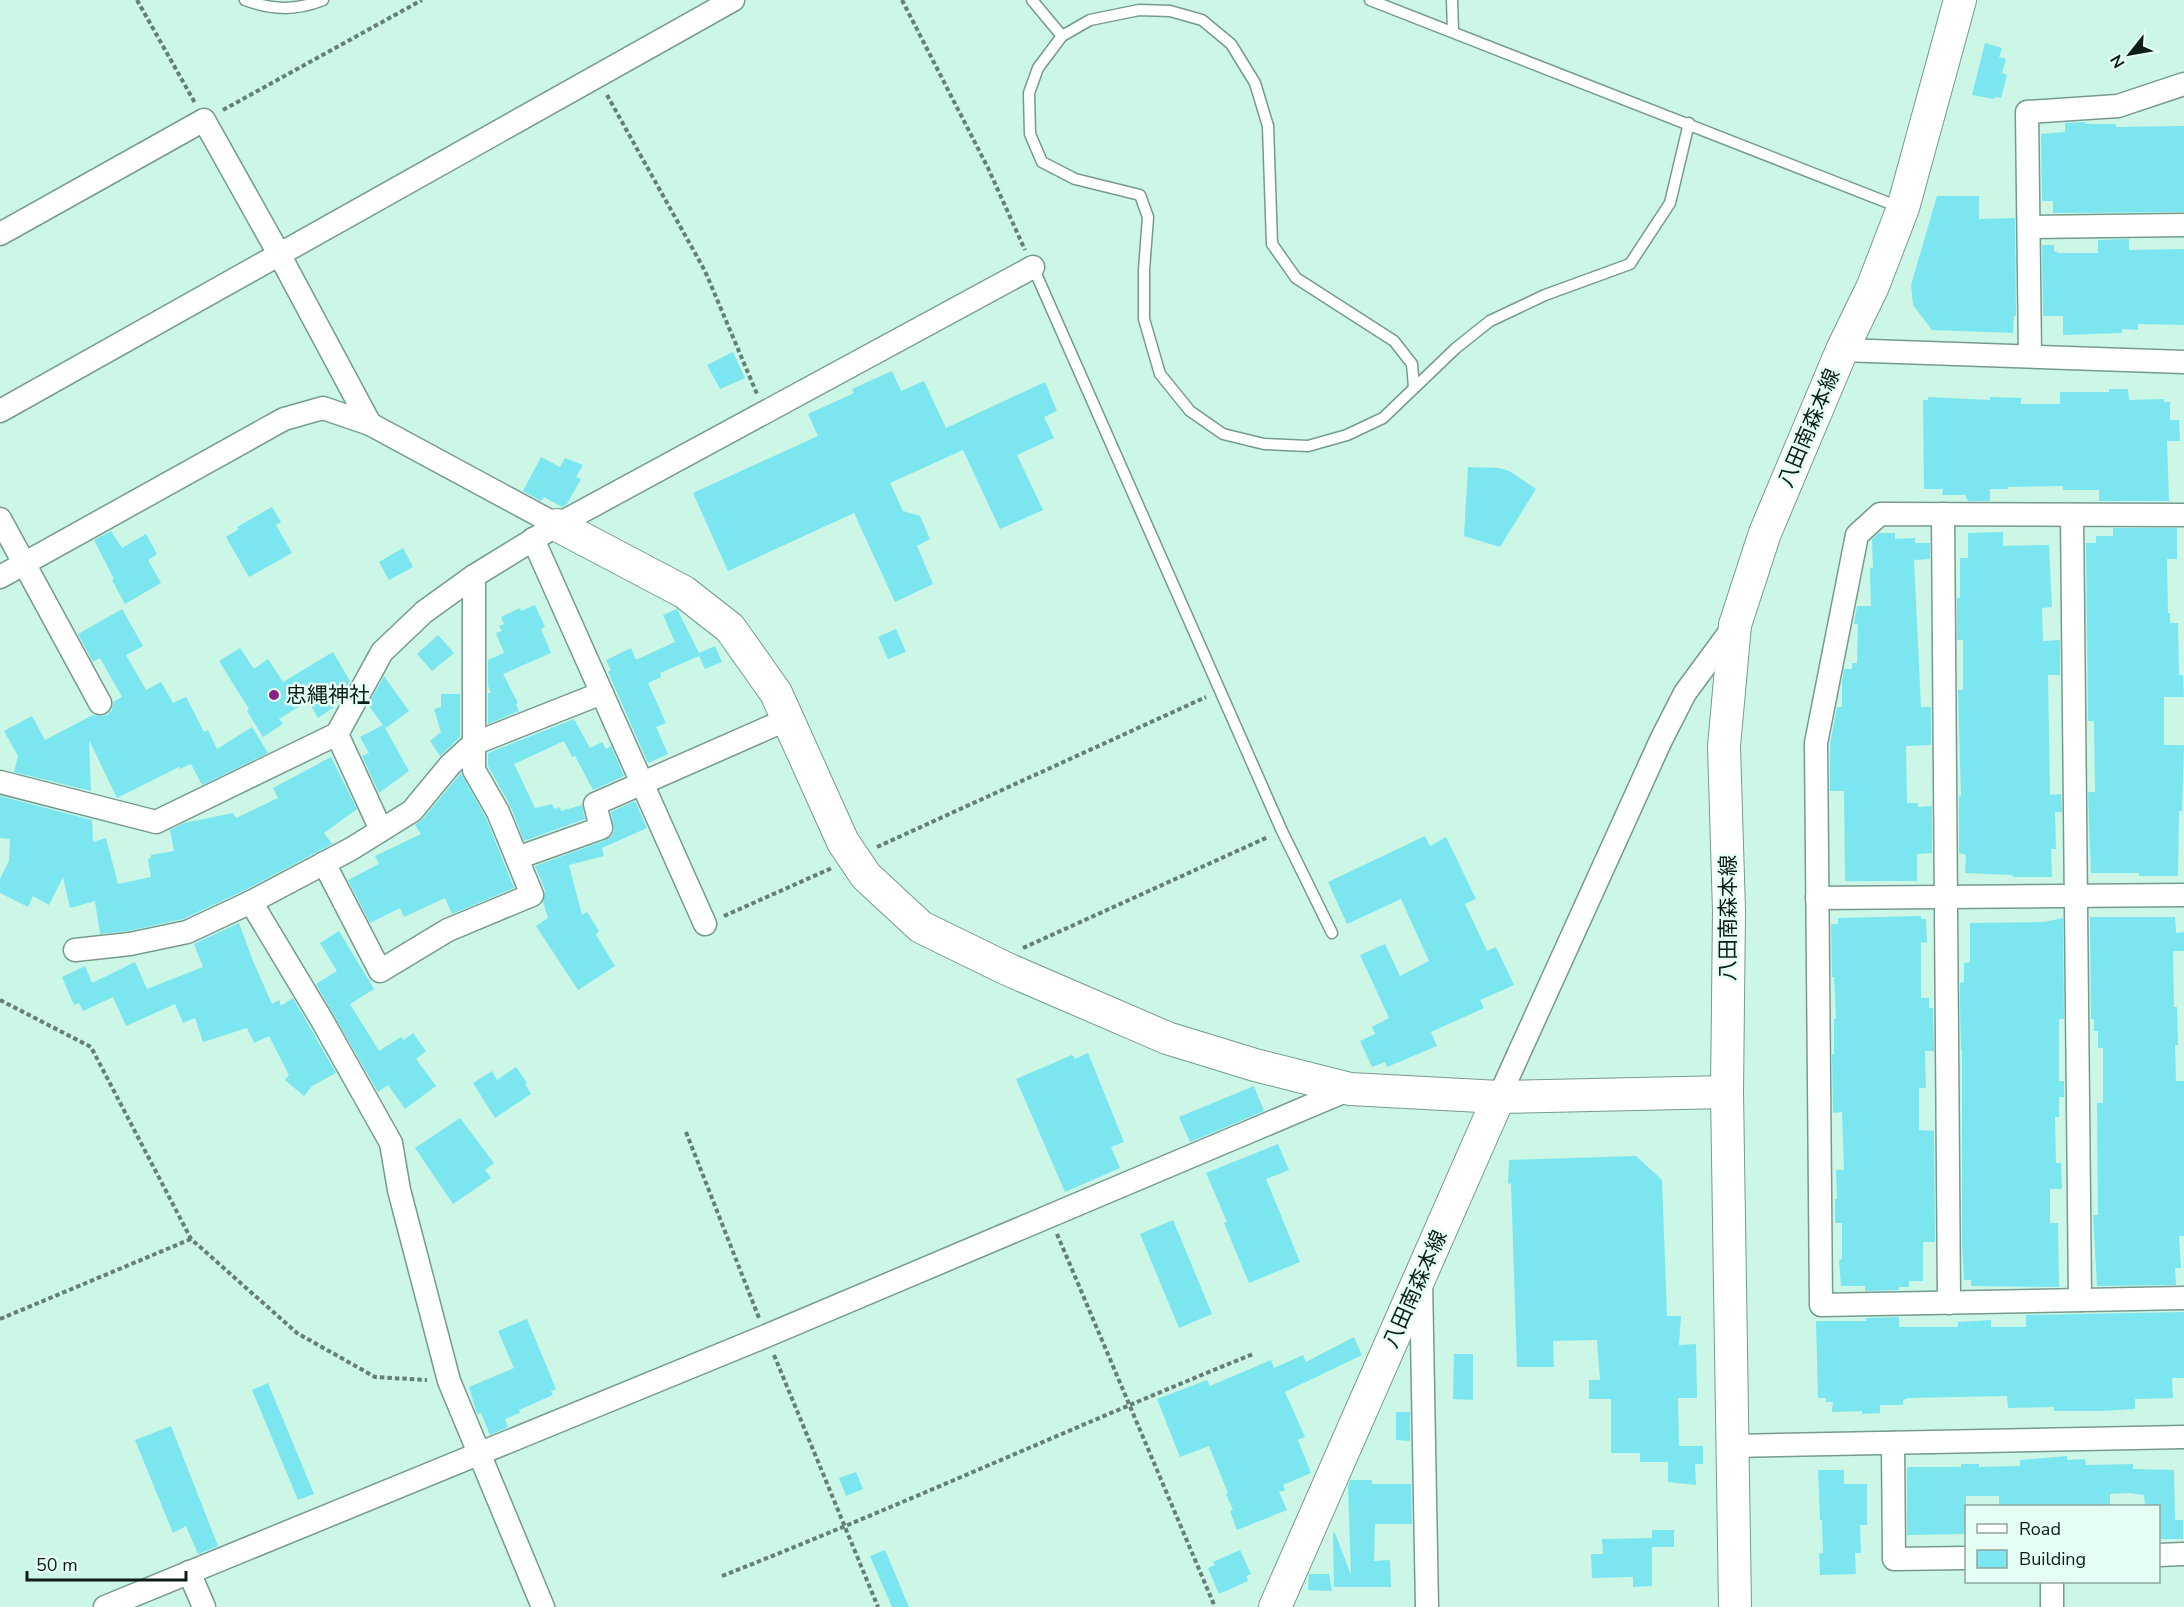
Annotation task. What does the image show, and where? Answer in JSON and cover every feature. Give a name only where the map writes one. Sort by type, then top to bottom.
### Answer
[{"type":"main road","name":"八田南森本線","points":[[1735,1607],[1727,1092],[1729,911],[1724,746],[1735,625],[1765,532],[1842,350],[1873,286],[1903,208],[1960,0]]},
{"type":"main road","points":[[545,532],[684,591],[730,628],[776,693],[843,842],[866,876],[921,927],[1007,969],[1167,1038],[1255,1065],[1350,1089],[1498,1097],[1727,1092]]},
{"type":"main road","name":"八田南森本線","points":[[1275,1607],[1498,1097]]},
{"type":"street","points":[[0,411],[733,0]]},
{"type":"street","points":[[2030,356],[2027,112],[2118,106],[2184,84]]},
{"type":"street","points":[[0,234],[204,120],[370,424]]},
{"type":"street","points":[[2029,227],[2184,225]]},
{"type":"street","points":[[0,782],[156,822],[337,734],[382,652],[424,612],[474,576],[545,532],[1033,267]]},
{"type":"street","points":[[1842,350],[2184,362]]},
{"type":"street","points":[[0,577],[284,419],[323,408],[370,424],[545,532],[602,693],[705,924]]},
{"type":"street","points":[[2184,515],[1880,514],[1857,535],[1816,744],[1821,1305],[2184,1298]]},
{"type":"street","points":[[1943,514],[1949,1303]]},
{"type":"street","points":[[2072,514],[2080,1300]]},
{"type":"street","points":[[0,519],[100,703]]},
{"type":"street","points":[[324,863],[380,971],[448,930],[532,895],[498,812],[474,770],[474,576]]},
{"type":"street","points":[[1498,1097],[1661,740],[1685,693],[1735,625]]},
{"type":"street","points":[[75,950],[130,944],[187,932],[251,902],[324,863],[412,811],[450,765],[473,744],[602,693]]},
{"type":"street","points":[[517,858],[602,828],[595,804],[788,719]]},
{"type":"street","points":[[337,734],[381,830]]},
{"type":"street","points":[[1817,898],[2184,895]]},
{"type":"street","points":[[251,902],[323,1022],[391,1143],[399,1190],[449,1381],[543,1607]]},
{"type":"street","points":[[105,1607],[766,1336],[1350,1089]]},
{"type":"street","points":[[1421,1274],[1427,1607]]},
{"type":"street","points":[[1733,1446],[2184,1437]]},
{"type":"street","points":[[1893,1443],[1894,1559],[1965,1558]]},
{"type":"street","points":[[2160,1555],[2184,1554]]},
{"type":"street","points":[[189,1572],[204,1607]]},
{"type":"street","points":[[2052,1583],[2052,1607]]},
{"type":"lane","points":[[244,0],[264,7],[294,9],[323,0]]},
{"type":"lane","points":[[1032,0],[1062,36]]},
{"type":"lane","points":[[1370,0],[1903,208]]},
{"type":"lane","points":[[1452,0],[1453,32]]},
{"type":"lane","points":[[1414,387],[1412,364],[1394,341],[1296,278],[1272,244],[1268,126],[1256,83],[1230,44],[1202,20],[1170,11],[1139,10],[1090,20],[1062,36],[1038,68],[1029,93],[1030,134],[1042,162],[1075,179],[1140,195],[1148,216],[1144,270],[1144,320],[1160,374],[1190,411],[1223,434],[1264,444],[1308,446],[1347,435],[1383,418],[1456,348],[1490,321],[1545,295],[1630,264],[1670,203],[1689,123]]},
{"type":"lane","points":[[1033,267],[1282,831],[1332,933]]},
{"type":"path","points":[[137,0],[204,120],[422,0]]},
{"type":"path","points":[[902,0],[988,168],[1033,267]]},
{"type":"path","points":[[596,76],[705,271],[765,413]]},
{"type":"path","points":[[705,924],[1220,690]]},
{"type":"path","points":[[1007,969],[1019,950],[1282,831]]},
{"type":"path","points":[[0,1000],[91,1047],[191,1239],[297,1333],[375,1377],[449,1381]]},
{"type":"path","points":[[686,1132],[766,1336],[878,1607]]},
{"type":"path","points":[[1050,1217],[1215,1607]]},
{"type":"path","points":[[0,1319],[191,1239]]},
{"type":"path","points":[[722,1576],[845,1528],[1129,1404],[1253,1354]]},
{"type":"building","points":[[1985,43],[2002,48],[1999,57],[2006,59],[2002,73],[2007,75],[2001,98],[1972,95]]},
{"type":"building","points":[[2085,122],[2085,124],[2116,124],[2116,127],[2184,126],[2184,212],[2053,213],[2053,201],[2042,201],[2041,134],[2065,132],[2065,123]]},
{"type":"building","points":[[1937,196],[1979,196],[1979,219],[2015,218],[2016,316],[2014,316],[2013,333],[1932,330],[1913,305],[1911,285]]},
{"type":"building","points":[[2129,239],[2129,250],[2184,249],[2184,325],[2138,324],[2138,330],[2122,329],[2122,333],[2063,335],[2063,316],[2043,316],[2042,245],[2054,245],[2054,251],[2059,253],[2098,253],[2098,240]]},
{"type":"building","points":[[733,352],[745,378],[720,389],[707,365]]},
{"type":"building","points":[[892,371],[901,391],[924,381],[946,428],[1045,382],[1057,411],[1044,417],[1054,438],[1017,455],[1043,510],[1000,529],[963,450],[890,483],[903,511],[920,516],[930,539],[917,546],[933,584],[895,602],[854,513],[728,571],[693,493],[818,436],[808,414],[854,393],[852,389]]},
{"type":"building","points":[[2109,389],[2128,389],[2129,400],[2164,399],[2164,402],[2170,402],[2170,420],[2179,420],[2180,441],[2167,441],[2169,501],[2099,501],[2099,490],[2063,490],[2063,486],[1990,489],[1990,501],[1968,501],[1965,495],[1942,495],[1943,489],[1924,489],[1923,400],[1928,400],[1928,397],[1990,400],[1990,397],[2021,398],[2021,404],[2060,404],[2060,392],[2109,392]]},
{"type":"building","points":[[541,457],[560,467],[565,458],[583,465],[576,477],[581,479],[567,504],[562,507],[544,497],[541,501],[523,491]]},
{"type":"building","points":[[1468,467],[1499,468],[1509,471],[1536,489],[1500,547],[1464,536]]},
{"type":"building","points":[[272,507],[281,522],[276,525],[292,553],[249,577],[226,537],[239,529],[237,527]]},
{"type":"building","points":[[2113,528],[2177,528],[2177,559],[2167,559],[2168,613],[2170,613],[2170,623],[2178,623],[2179,675],[2183,675],[2184,697],[2164,697],[2164,745],[2184,745],[2182,811],[2179,811],[2178,876],[2091,873],[2088,792],[2095,792],[2094,721],[2088,721],[2086,543],[2096,543],[2096,536],[2113,536]]},
{"type":"building","points":[[111,531],[122,548],[146,534],[157,554],[148,560],[161,583],[125,604],[94,540]]},
{"type":"building","points":[[2003,532],[2003,546],[2049,545],[2052,607],[2042,608],[2043,641],[2060,640],[2060,675],[2048,675],[2050,795],[2061,794],[2062,812],[2055,812],[2056,849],[2051,849],[2052,877],[1965,873],[1966,855],[1959,853],[1959,796],[1961,796],[1958,690],[1963,690],[1963,640],[1957,640],[1960,558],[1968,558],[1968,533]]},
{"type":"building","points":[[1879,533],[1895,533],[1895,539],[1915,538],[1915,543],[1930,543],[1930,559],[1914,560],[1921,707],[1931,707],[1931,745],[1906,746],[1907,803],[1918,803],[1918,807],[1932,806],[1932,853],[1917,854],[1917,881],[1845,881],[1844,791],[1830,791],[1830,744],[1837,707],[1842,707],[1844,669],[1852,669],[1852,663],[1857,663],[1858,624],[1854,624],[1857,606],[1871,606],[1872,539]]},
{"type":"building","points":[[403,548],[413,567],[389,580],[379,562]]},
{"type":"building","points":[[535,605],[545,627],[541,629],[551,653],[503,674],[518,703],[516,704],[519,711],[488,724],[488,693],[491,693],[488,686],[488,660],[504,653],[496,633],[502,631],[499,626],[504,624],[501,617],[520,608],[521,611]]},
{"type":"building","points":[[122,609],[143,646],[126,655],[146,690],[161,682],[173,703],[186,697],[204,732],[208,730],[217,749],[252,727],[268,753],[202,785],[191,764],[180,769],[179,767],[117,798],[89,740],[91,791],[14,772],[18,756],[4,731],[32,716],[45,740],[93,715],[107,715],[112,710],[113,702],[122,697],[100,658],[93,662],[78,634]]},
{"type":"building","points":[[677,609],[699,653],[715,646],[722,662],[705,669],[699,656],[660,673],[661,677],[648,683],[666,723],[656,727],[668,754],[648,763],[608,672],[611,670],[606,660],[631,648],[636,660],[675,642],[663,615]]},
{"type":"building","points":[[896,629],[906,652],[888,659],[878,637]]},
{"type":"building","points":[[438,635],[454,653],[432,671],[417,654]]},
{"type":"building","points":[[240,648],[254,669],[268,659],[283,682],[333,652],[350,681],[333,708],[318,718],[308,701],[279,719],[283,724],[263,737],[247,711],[249,709],[219,661]]},
{"type":"building","points":[[384,676],[409,711],[386,728],[384,726],[409,771],[379,793],[362,756],[369,753],[360,737],[383,725],[368,705]]},
{"type":"building","points":[[441,694],[460,694],[460,737],[440,756],[430,741],[441,732],[434,709],[441,707]]},
{"type":"building","points":[[574,719],[590,748],[602,742],[606,749],[611,746],[624,776],[593,790],[575,756],[572,757],[564,741],[514,764],[535,808],[552,804],[554,809],[560,807],[561,811],[582,805],[585,819],[524,841],[510,805],[488,766],[488,753]]},
{"type":"building","points":[[331,757],[357,809],[324,833],[332,844],[245,890],[183,919],[128,931],[100,934],[95,901],[70,908],[63,877],[49,905],[33,896],[28,907],[0,893],[0,879],[9,861],[10,839],[0,838],[0,796],[92,820],[93,842],[106,838],[118,884],[151,877],[148,859],[151,855],[174,851],[170,830],[184,823],[233,813],[236,818],[278,798],[273,788]]},
{"type":"building","points":[[461,773],[486,818],[514,888],[452,914],[445,898],[404,917],[400,908],[370,923],[348,880],[379,864],[375,856],[421,834],[415,825],[422,820]]},
{"type":"building","points":[[635,801],[647,828],[602,848],[604,856],[569,865],[582,915],[587,912],[599,931],[596,935],[615,966],[578,990],[536,926],[548,918],[543,902],[545,890],[535,866],[611,837],[614,831],[611,812]]},
{"type":"building","points":[[1425,836],[1430,846],[1446,837],[1476,899],[1465,904],[1487,951],[1496,947],[1514,985],[1480,1000],[1484,1008],[1431,1032],[1437,1046],[1387,1067],[1385,1062],[1372,1067],[1360,1041],[1375,1034],[1372,1027],[1389,1018],[1360,955],[1385,944],[1400,976],[1429,961],[1401,899],[1347,924],[1328,882]]},
{"type":"building","points":[[1921,916],[1921,919],[1926,919],[1927,943],[1921,942],[1921,998],[1929,998],[1929,1008],[1933,1008],[1934,1051],[1925,1051],[1926,1088],[1919,1088],[1919,1130],[1934,1131],[1935,1242],[1923,1242],[1923,1281],[1909,1281],[1909,1287],[1899,1287],[1899,1290],[1865,1291],[1865,1286],[1841,1286],[1839,1260],[1842,1259],[1842,1223],[1835,1223],[1836,1170],[1844,1170],[1842,1112],[1833,1113],[1832,1054],[1834,1054],[1834,1019],[1836,1019],[1831,924],[1838,924],[1838,918]]},
{"type":"building","points":[[2090,917],[2175,917],[2176,933],[2184,932],[2184,951],[2173,951],[2174,1007],[2177,1007],[2178,1045],[2175,1045],[2176,1081],[2184,1081],[2184,1236],[2179,1236],[2181,1268],[2175,1268],[2176,1285],[2097,1286],[2093,1215],[2098,1215],[2097,1103],[2103,1103],[2103,1048],[2098,1048],[2098,1031],[2094,1031],[2094,1019],[2091,1019]]},
{"type":"building","points":[[2063,918],[2064,1019],[2059,1019],[2059,1081],[2064,1081],[2064,1097],[2059,1097],[2059,1117],[2055,1117],[2056,1163],[2061,1163],[2062,1189],[2050,1189],[2050,1223],[2058,1223],[2059,1287],[1971,1286],[1971,1280],[1964,1280],[1962,1241],[1960,1007],[1960,983],[1964,982],[1964,963],[1970,962],[1970,923],[2044,922]]},
{"type":"building","points":[[239,923],[272,1004],[279,1000],[281,1006],[293,998],[336,1073],[312,1086],[304,1096],[285,1080],[289,1075],[269,1036],[254,1043],[247,1028],[203,1042],[195,1018],[183,1023],[175,1004],[126,1026],[113,997],[83,1011],[79,1003],[74,1005],[62,977],[85,966],[92,983],[135,962],[147,989],[203,967],[194,944]]},
{"type":"building","points":[[339,931],[374,989],[350,1004],[379,1051],[401,1037],[404,1040],[413,1033],[426,1051],[416,1059],[436,1086],[405,1109],[388,1085],[378,1092],[316,984],[337,971],[320,943]]},
{"type":"building","points":[[1088,1053],[1124,1142],[1111,1147],[1120,1168],[1065,1192],[1016,1079],[1072,1055],[1075,1059]]},
{"type":"building","points":[[516,1067],[527,1083],[525,1084],[531,1094],[495,1118],[473,1083],[492,1071],[497,1080]]},
{"type":"building","points":[[1254,1086],[1264,1111],[1190,1142],[1179,1117]]},
{"type":"building","points":[[460,1118],[494,1163],[485,1170],[491,1178],[453,1204],[415,1148]]},
{"type":"building","points":[[1278,1144],[1289,1170],[1266,1179],[1300,1262],[1249,1283],[1206,1173]]},
{"type":"building","points":[[1636,1156],[1662,1180],[1667,1316],[1681,1316],[1679,1345],[1696,1344],[1697,1398],[1678,1398],[1679,1446],[1703,1446],[1703,1464],[1695,1464],[1696,1485],[1668,1482],[1668,1462],[1640,1462],[1640,1453],[1611,1453],[1611,1399],[1589,1399],[1589,1380],[1600,1380],[1597,1340],[1553,1341],[1554,1367],[1517,1367],[1511,1183],[1508,1184],[1509,1160]]},
{"type":"building","points":[[1173,1220],[1212,1314],[1179,1328],[1140,1234]]},
{"type":"building","points":[[2184,1312],[2184,1378],[2172,1378],[2173,1398],[2135,1399],[2135,1409],[2054,1411],[2054,1407],[2008,1408],[2007,1396],[1908,1398],[1903,1400],[1903,1405],[1880,1405],[1880,1413],[1862,1414],[1862,1411],[1832,1412],[1833,1402],[1826,1402],[1826,1398],[1818,1398],[1816,1321],[1866,1321],[1866,1318],[1899,1317],[1899,1327],[1958,1327],[1958,1322],[1991,1320],[1991,1327],[2026,1327],[2026,1315]]},
{"type":"building","points":[[527,1319],[556,1389],[551,1391],[553,1395],[505,1419],[508,1427],[490,1435],[481,1413],[477,1414],[469,1387],[514,1368],[498,1331]]},
{"type":"building","points":[[1354,1337],[1362,1355],[1285,1392],[1305,1437],[1298,1440],[1311,1473],[1283,1485],[1285,1490],[1279,1492],[1287,1510],[1237,1530],[1230,1511],[1233,1510],[1226,1494],[1228,1493],[1209,1446],[1180,1457],[1157,1399],[1207,1380],[1210,1386],[1271,1360],[1274,1368],[1303,1355],[1306,1362]]},
{"type":"building","points":[[1454,1354],[1473,1354],[1473,1400],[1453,1399]]},
{"type":"building","points":[[268,1383],[314,1494],[298,1500],[252,1390]]},
{"type":"building","points":[[1396,1412],[1410,1412],[1410,1441],[1396,1440]]},
{"type":"building","points":[[171,1426],[218,1546],[198,1554],[186,1526],[173,1533],[135,1440]]},
{"type":"building","points":[[2067,1456],[2067,1460],[2085,1459],[2086,1465],[2133,1464],[2133,1469],[2174,1470],[2175,1520],[2183,1520],[2183,1539],[2160,1539],[2160,1505],[2145,1505],[2144,1495],[2129,1493],[2110,1494],[2110,1505],[1999,1505],[1999,1496],[1966,1496],[1965,1534],[1907,1535],[1907,1467],[1961,1467],[1961,1464],[1979,1464],[1979,1467],[2020,1466],[2020,1460]]},
{"type":"building","points":[[1818,1470],[1844,1470],[1844,1484],[1867,1484],[1867,1525],[1860,1525],[1861,1553],[1855,1553],[1856,1574],[1820,1575],[1819,1554],[1823,1553]]},
{"type":"building","points":[[856,1472],[863,1489],[846,1496],[839,1478]]},
{"type":"building","points":[[1350,1480],[1372,1480],[1372,1484],[1411,1484],[1412,1524],[1375,1524],[1374,1561],[1390,1560],[1391,1587],[1334,1587],[1333,1533],[1335,1533],[1351,1575],[1348,1486]]},
{"type":"building","points":[[1652,1530],[1674,1530],[1674,1547],[1652,1547],[1652,1586],[1633,1587],[1633,1577],[1592,1578],[1591,1554],[1603,1554],[1602,1539],[1652,1538]]},
{"type":"building","points":[[885,1550],[909,1607],[892,1607],[870,1556]]},
{"type":"building","points":[[1240,1550],[1251,1574],[1246,1576],[1248,1581],[1219,1594],[1208,1568],[1215,1565],[1213,1562]]},
{"type":"building","points":[[1309,1574],[1329,1574],[1332,1591],[1308,1590]]},
{"type":"place","name":"忠縄神社","points":[[274,695]]}]
